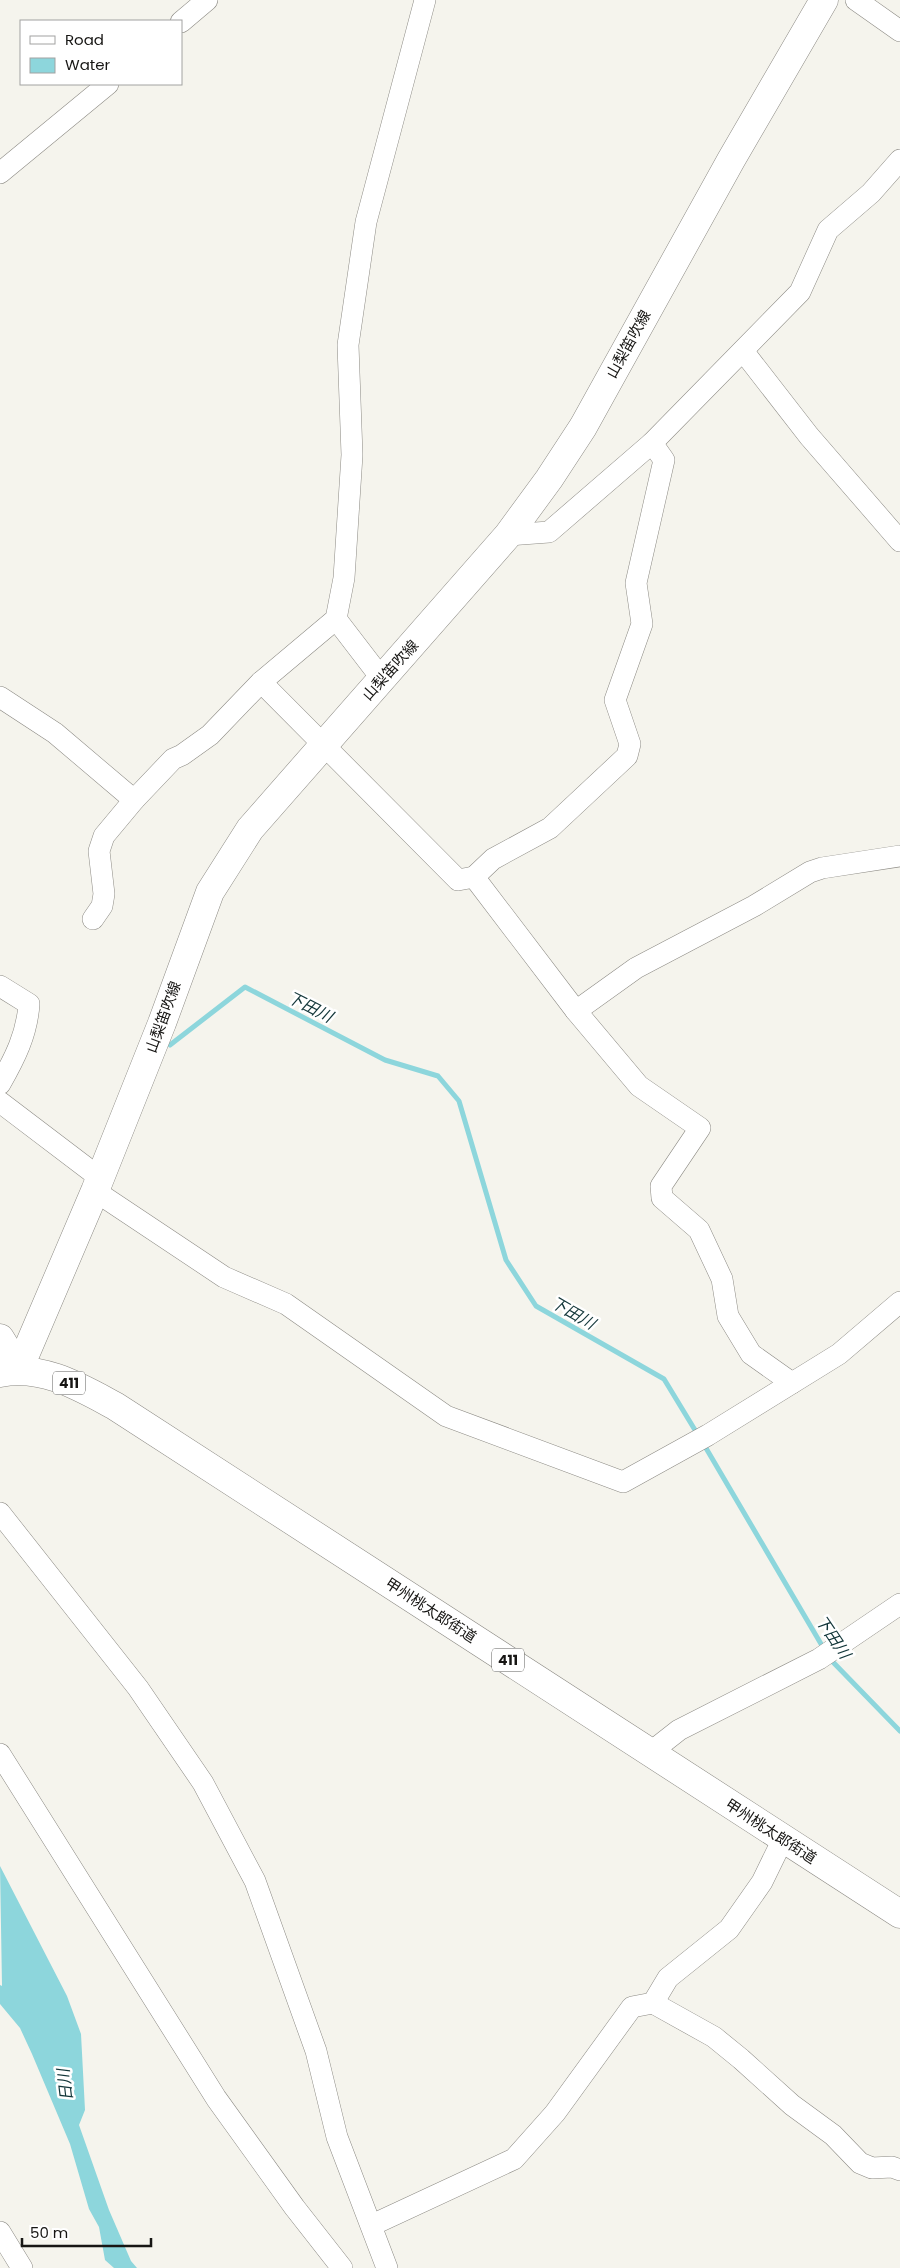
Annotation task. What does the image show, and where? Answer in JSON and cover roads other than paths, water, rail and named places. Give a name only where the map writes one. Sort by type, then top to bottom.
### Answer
[{"type":"main road","name":"山梨笛吹線","points":[[9,1371],[98,1184],[162,1022],[210,892],[250,829],[508,535],[549,479],[583,427],[731,160],[824,0]]},
{"type":"main road","points":[[0,1338],[9,1371]]},
{"type":"main road","name":"甲州桃太郎街道","points":[[9,1371],[49,1375],[84,1389],[115,1406],[900,1914]]},
{"type":"street","points":[[182,21],[207,0]]},
{"type":"street","points":[[93,919],[102,906],[104,894],[99,852],[104,836],[134,800],[173,759],[182,755],[210,735],[262,682],[336,619],[344,578],[352,455],[348,345],[366,222],[425,0]]},
{"type":"street","points":[[856,0],[900,31]]},
{"type":"street","points":[[0,174],[107,85]]},
{"type":"street","points":[[508,535],[550,532],[652,443],[800,292],[828,230],[871,193],[900,160]]},
{"type":"street","points":[[743,351],[809,436],[900,541]]},
{"type":"street","points":[[262,682],[458,880],[474,877],[493,859],[550,828],[627,756],[630,744],[615,700],[642,624],[636,583],[658,496],[664,460],[652,443]]},
{"type":"street","points":[[336,619],[382,678]]},
{"type":"street","points":[[0,696],[55,733],[134,800]]},
{"type":"street","points":[[576,1011],[636,968],[754,906],[810,872],[822,868],[900,856]]},
{"type":"street","points":[[474,877],[576,1011],[639,1086],[700,1128],[661,1186],[662,1198],[699,1230],[722,1279],[728,1316],[752,1354],[792,1383]]},
{"type":"street","points":[[0,986],[29,1004],[28,1021],[17,1055],[0,1084]]},
{"type":"street","points":[[0,1102],[98,1184],[224,1277],[286,1304],[446,1416],[624,1482],[701,1438],[839,1354],[900,1302]]},
{"type":"street","points":[[0,1513],[138,1688],[203,1783],[255,1881],[316,2051],[337,2137],[387,2268]]},
{"type":"street","points":[[651,1752],[679,1730],[826,1655],[900,1604]]},
{"type":"street","points":[[0,1754],[216,2098],[295,2208],[342,2268]]},
{"type":"street","points":[[653,2003],[668,1978],[729,1929],[762,1882],[783,1839]]},
{"type":"street","points":[[372,2225],[514,2159],[554,2113],[632,2007],[653,2003],[714,2037],[792,2105],[833,2135],[860,2163],[872,2168],[892,2167],[900,2170]]},
{"type":"street","points":[[0,2232],[22,2268]]},
{"type":"water","name":"日川","points":[[0,1866],[67,1996],[81,2034],[85,2110],[79,2125],[109,2210],[131,2261],[137,2268],[114,2268],[105,2260],[99,2227],[89,2209],[70,2144],[20,2028],[0,2004],[0,1985],[2,1986]]},
{"type":"waterway","name":"下田川","points":[[170,1045],[245,987],[385,1060],[438,1076],[459,1101],[506,1260],[536,1306],[664,1379],[698,1435]]},
{"type":"waterway","name":"下田川","points":[[703,1443],[824,1649]]},
{"type":"waterway","name":"下田川","points":[[829,1658],[900,1731]]}]
